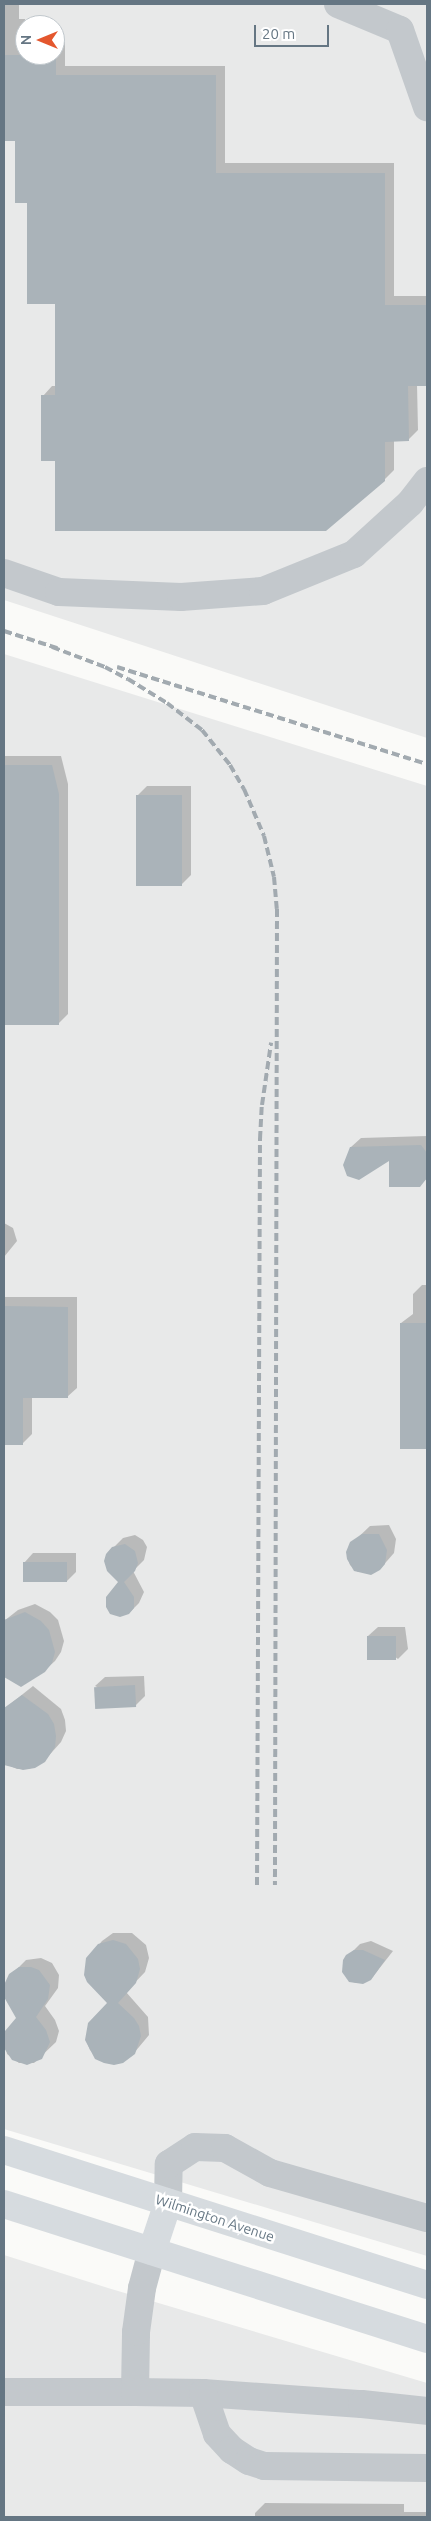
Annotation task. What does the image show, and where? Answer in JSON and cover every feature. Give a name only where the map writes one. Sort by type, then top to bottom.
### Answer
[{"type":"main road","name":"Wilmington Avenue","points":[[4,2150],[427,2285]]},
{"type":"main road","points":[[152,2251],[168,2203]]},
{"type":"main road","points":[[4,2204],[427,2339]]},
{"type":"lane","points":[[338,4],[400,30],[427,107]]},
{"type":"lane","points":[[4,573],[59,592],[181,596],[263,591],[354,554],[410,503],[427,481]]},
{"type":"lane","points":[[168,2203],[170,2164],[195,2147],[225,2148],[270,2173],[427,2218]]},
{"type":"lane","points":[[135,2392],[136,2332],[142,2288],[152,2251]]},
{"type":"lane","points":[[4,2392],[203,2393],[362,2404],[427,2411]]},
{"type":"lane","points":[[203,2393],[217,2434],[232,2450],[249,2461],[264,2466],[427,2468]]},
{"type":"shaded area","points":[[4,4],[427,4],[427,738],[4,600]]},
{"type":"shaded area","points":[[4,654],[427,786],[427,2256],[4,2129]]},
{"type":"shaded area","points":[[4,2255],[427,2383],[427,2517],[4,2517]]},
{"type":"building","points":[[4,55],[15,55],[15,65],[56,65],[56,75],[216,75],[216,173],[385,173],[385,305],[427,305],[427,386],[408,386],[409,441],[385,442],[385,481],[326,531],[55,531],[55,461],[41,461],[41,395],[55,395],[55,304],[27,304],[27,203],[15,203],[15,141],[4,141]]},
{"type":"building","points":[[4,765],[52,765],[59,794],[59,1025],[4,1025]]},
{"type":"building","points":[[136,795],[182,795],[182,886],[136,886]]},
{"type":"building","points":[[421,1145],[427,1153],[427,1178],[420,1187],[389,1187],[389,1161],[359,1180],[347,1176],[343,1165],[350,1147]]},
{"type":"building","points":[[4,1306],[68,1307],[68,1398],[23,1398],[23,1445],[4,1445]]},
{"type":"building","points":[[400,1323],[427,1323],[427,1449],[400,1449]]},
{"type":"building","points":[[362,1534],[379,1534],[387,1550],[385,1564],[380,1570],[371,1575],[354,1571],[347,1559],[346,1552],[350,1542]]},
{"type":"building","points":[[125,1544],[135,1551],[138,1563],[135,1571],[124,1582],[134,1597],[134,1608],[129,1614],[120,1617],[110,1614],[106,1607],[106,1597],[118,1582],[107,1571],[104,1561],[106,1554],[112,1547]]},
{"type":"building","points":[[23,1562],[67,1562],[67,1582],[23,1582]]},
{"type":"building","points":[[25,1612],[41,1621],[49,1630],[55,1652],[52,1663],[45,1672],[21,1687],[4,1677],[4,1620]]},
{"type":"building","points":[[367,1636],[396,1636],[396,1660],[367,1660]]},
{"type":"building","points":[[135,1685],[136,1707],[95,1709],[94,1687]]},
{"type":"building","points":[[22,1695],[48,1714],[54,1724],[56,1736],[55,1747],[45,1762],[35,1768],[23,1770],[4,1765],[4,1708]]},
{"type":"building","points":[[113,1940],[126,1944],[138,1959],[140,1969],[136,1983],[118,2003],[134,2018],[139,2026],[141,2036],[135,2054],[123,2063],[114,2065],[95,2059],[85,2040],[88,2023],[107,2003],[87,1982],[84,1975],[86,1958],[98,1944]]},
{"type":"building","points":[[354,1950],[363,1950],[385,1960],[371,1980],[363,1984],[349,1982],[342,1972],[343,1960],[346,1955]]},
{"type":"building","points":[[19,1967],[31,1967],[39,1970],[50,1985],[48,1999],[36,2017],[46,2030],[50,2042],[42,2059],[27,2065],[12,2060],[4,2048],[5,2031],[16,2018],[4,1997],[4,1985],[9,1974]]},
{"type":"railway","points":[[4,631],[57,648]]},
{"type":"railway","points":[[52,647],[105,667],[128,679],[167,703],[202,730],[230,765],[244,789],[264,836],[274,877],[277,909],[275,1885]]},
{"type":"railway","points":[[117,667],[427,764]]},
{"type":"railway","points":[[257,1885],[260,1139],[262,1105],[271,1043]]}]
